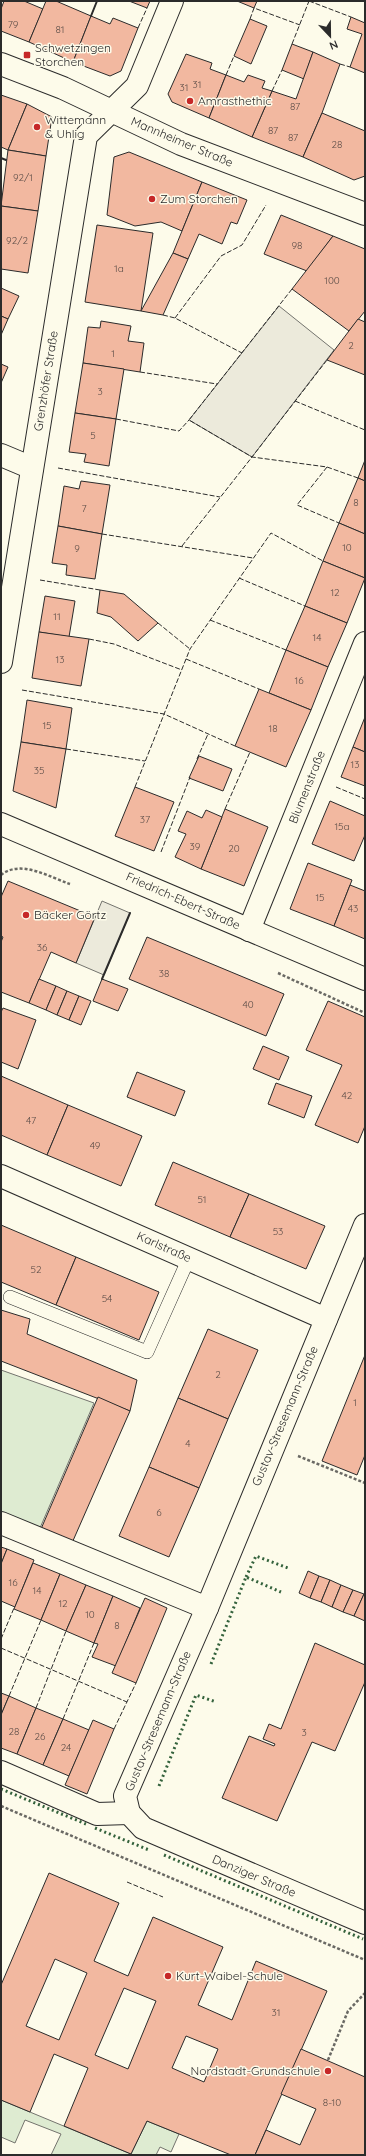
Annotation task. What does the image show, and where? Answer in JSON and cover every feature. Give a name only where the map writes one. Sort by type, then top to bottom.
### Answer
[{"type":"street","name":"Grenzhöfer Straße","points":[[1,662],[86,136],[137,86],[172,1]]},
{"type":"street","name":"Mannheimer Straße","points":[[1,64],[63,88],[181,144],[365,214]]},
{"type":"street","points":[[1,455],[32,468]]},
{"type":"street","name":"Blumenstraße","points":[[249,930],[365,643]]},
{"type":"street","name":"Friedrich-Ebert-Straße","points":[[1,824],[365,979]]},
{"type":"street","name":"Karlstraße","points":[[1,1176],[326,1319]]},
{"type":"street","name":"Gustav-Stresemann-Straße","points":[[136,1820],[126,1796],[206,1608],[365,1225]]},
{"type":"street","points":[[1,1523],[206,1608]]},
{"type":"street","points":[[1,1772],[97,1814],[136,1820]]},
{"type":"street","name":"Danziger Straße","points":[[136,1820],[365,1923]]},
{"type":"lane","points":[[10,1297],[147,1352],[189,1258]]},
{"type":"path","points":[[1,875],[8,870],[27,868],[76,887]]},
{"type":"path","points":[[274,972],[365,1013]]},
{"type":"path","points":[[273,1446],[365,1483]]},
{"type":"path","points":[[1,1806],[365,1960]]},
{"type":"path","points":[[328,2060],[348,2012],[365,1993]]},
{"type":"green space","points":[[1,1370],[94,1403],[40,1528],[1,1513]]},
{"type":"green space","points":[[1,2100],[131,2154],[147,2121],[179,2134],[171,2152],[160,2147],[156,2155],[51,2155],[61,2134],[25,2120],[15,2143],[1,2137]]},
{"type":"shaded area","points":[[279,306],[334,350],[252,457],[189,420]]},
{"type":"shaded area","points":[[102,901],[130,913],[104,975],[76,963]]},
{"type":"building","points":[[4,1],[24,1],[43,9],[29,42],[1,31],[1,9]]},
{"type":"building","points":[[46,1],[56,1],[91,16],[73,62],[29,42]]},
{"type":"building","points":[[129,1],[150,1],[147,8]]},
{"type":"building","points":[[237,1],[257,1],[254,8]]},
{"type":"building","points":[[91,16],[110,24],[113,18],[138,28],[121,71],[110,76],[73,62]]},
{"type":"building","points":[[351,17],[365,23],[365,73],[350,67],[362,34],[347,29]]},
{"type":"building","points":[[250,19],[267,26],[251,64],[234,56]]},
{"type":"building","points":[[292,44],[313,52],[304,79],[282,70]]},
{"type":"building","points":[[313,52],[340,64],[322,113],[303,157],[252,137],[272,91],[296,99]]},
{"type":"building","points":[[186,54],[212,63],[210,69],[226,75],[209,118],[172,102],[168,94]]},
{"type":"building","points":[[226,75],[244,82],[248,75],[265,81],[262,88],[272,91],[252,137],[209,118]]},
{"type":"building","points":[[1,95],[27,104],[8,150],[1,147]]},
{"type":"building","points":[[27,104],[52,117],[46,156],[8,150]]},
{"type":"building","points":[[322,113],[365,131],[365,176],[354,180],[303,157]]},
{"type":"building","points":[[8,150],[46,156],[38,211],[1,206]]},
{"type":"building","name":"Zum Storchen","points":[[129,152],[202,182],[182,231],[161,222],[135,226],[107,215],[114,157]]},
{"type":"building","points":[[202,182],[247,200],[237,224],[231,222],[222,244],[199,234],[188,259],[173,253]]},
{"type":"building","points":[[1,206],[38,211],[28,273],[1,269]]},
{"type":"building","points":[[281,215],[333,236],[307,271],[264,254]]},
{"type":"building","points":[[97,225],[153,233],[141,311],[85,302]]},
{"type":"building","points":[[333,236],[365,249],[365,311],[349,331],[292,289]]},
{"type":"building","points":[[173,253],[188,259],[163,315],[141,311]]},
{"type":"building","points":[[1,288],[19,296],[8,319],[1,316]]},
{"type":"building","points":[[1,316],[8,319],[1,335]]},
{"type":"building","points":[[358,319],[365,322],[365,375],[327,360]]},
{"type":"building","points":[[101,321],[131,326],[128,341],[144,343],[140,372],[83,363],[88,327],[100,328]]},
{"type":"building","points":[[83,363],[124,369],[116,419],[75,413]]},
{"type":"building","points":[[1,364],[8,367],[1,383]]},
{"type":"building","points":[[75,413],[116,419],[109,466],[84,462],[86,454],[69,452]]},
{"type":"building","points":[[365,460],[365,481],[358,478]]},
{"type":"building","points":[[358,478],[365,481],[365,534],[339,523]]},
{"type":"building","points":[[81,481],[110,485],[102,534],[58,526],[64,486],[79,489]]},
{"type":"building","points":[[339,523],[365,534],[365,578],[323,561]]},
{"type":"building","points":[[58,526],[102,534],[95,579],[66,575],[67,565],[52,563]]},
{"type":"building","points":[[323,561],[365,578],[347,623],[305,606]]},
{"type":"building","points":[[100,590],[124,594],[158,623],[138,641],[111,617],[97,613]]},
{"type":"building","points":[[45,596],[75,601],[69,637],[39,632]]},
{"type":"building","points":[[305,606],[347,623],[328,667],[286,650]]},
{"type":"building","points":[[39,632],[89,639],[81,686],[32,678]]},
{"type":"building","points":[[286,650],[328,667],[311,710],[269,693]]},
{"type":"building","points":[[259,689],[311,710],[286,767],[235,746]]},
{"type":"building","points":[[27,700],[72,708],[66,749],[21,742]]},
{"type":"building","points":[[365,717],[365,752],[353,747]]},
{"type":"building","points":[[21,742],[66,749],[56,808],[13,791]]},
{"type":"building","points":[[353,747],[365,752],[365,786],[341,777]]},
{"type":"building","points":[[199,756],[232,769],[223,791],[189,778]]},
{"type":"building","points":[[135,787],[174,802],[154,851],[115,836]]},
{"type":"building","points":[[330,801],[365,816],[365,835],[354,861],[312,844]]},
{"type":"building","points":[[225,809],[268,827],[244,886],[201,869]]},
{"type":"building","points":[[206,810],[222,817],[201,869],[175,857],[186,834],[178,831],[187,811],[202,818]]},
{"type":"building","points":[[308,863],[352,880],[334,926],[290,909]]},
{"type":"building","points":[[8,881],[95,917],[76,963],[51,952],[29,1003],[1,992],[1,942],[3,937],[1,936],[1,897]]},
{"type":"building","points":[[350,885],[365,891],[365,939],[334,926]]},
{"type":"building","points":[[147,937],[284,994],[266,1036],[129,979]]},
{"type":"building","points":[[39,979],[56,986],[46,1010],[29,1003]]},
{"type":"building","points":[[102,979],[128,989],[118,1011],[93,1001]]},
{"type":"building","points":[[56,986],[67,991],[57,1015],[46,1010]]},
{"type":"building","points":[[67,991],[79,996],[69,1020],[57,1015]]},
{"type":"building","points":[[79,996],[91,1001],[81,1025],[69,1020]]},
{"type":"building","points":[[328,1001],[365,1017],[365,1126],[358,1143],[315,1125],[342,1065],[306,1050]]},
{"type":"building","points":[[3,1008],[36,1020],[18,1069],[1,1062],[1,1012]]},
{"type":"building","points":[[263,1046],[289,1057],[279,1080],[253,1069]]},
{"type":"building","points":[[137,1072],[185,1091],[175,1116],[127,1097]]},
{"type":"building","points":[[1,1076],[68,1105],[47,1155],[1,1135]]},
{"type":"building","points":[[276,1083],[312,1096],[304,1118],[268,1104]]},
{"type":"building","points":[[68,1105],[142,1136],[121,1186],[47,1155]]},
{"type":"building","points":[[173,1162],[249,1194],[230,1237],[155,1205]]},
{"type":"building","points":[[249,1194],[325,1226],[306,1269],[230,1237]]},
{"type":"building","points":[[1,1225],[76,1257],[56,1305],[1,1282]]},
{"type":"building","points":[[76,1257],[159,1292],[139,1340],[56,1305]]},
{"type":"building","points":[[1,1310],[30,1319],[27,1334],[137,1380],[130,1411],[1,1361]]},
{"type":"building","points":[[208,1329],[258,1350],[228,1419],[178,1398]]},
{"type":"building","points":[[365,1355],[365,1455],[357,1475],[322,1461]]},
{"type":"building","points":[[98,1397],[130,1411],[72,1543],[41,1529]]},
{"type":"building","points":[[178,1398],[228,1419],[199,1488],[149,1467]]},
{"type":"building","points":[[149,1467],[199,1488],[169,1557],[119,1536]]},
{"type":"building","points":[[1,1547],[7,1549],[1,1564]]},
{"type":"building","points":[[7,1549],[34,1560],[15,1607],[1,1601],[1,1564]]},
{"type":"building","points":[[33,1563],[60,1574],[41,1620],[14,1609]]},
{"type":"building","points":[[308,1571],[319,1576],[310,1598],[299,1593]]},
{"type":"building","points":[[60,1574],[86,1585],[66,1631],[41,1620]]},
{"type":"building","points":[[319,1576],[330,1580],[321,1602],[310,1598]]},
{"type":"building","points":[[330,1580],[341,1585],[332,1607],[321,1602]]},
{"type":"building","points":[[86,1585],[113,1596],[94,1643],[66,1631]]},
{"type":"building","points":[[341,1585],[353,1590],[343,1612],[332,1607]]},
{"type":"building","points":[[353,1590],[364,1594],[354,1616],[343,1612]]},
{"type":"building","points":[[364,1594],[365,1595],[365,1621],[354,1616]]},
{"type":"building","points":[[113,1596],[140,1608],[116,1666],[92,1657],[98,1644],[94,1643]]},
{"type":"building","points":[[145,1598],[167,1608],[136,1683],[112,1673]]},
{"type":"building","points":[[315,1643],[365,1665],[365,1682],[335,1751],[312,1742],[277,1821],[222,1798],[249,1736],[274,1746],[275,1744],[263,1739],[269,1724],[281,1729]]},
{"type":"building","points":[[1,1693],[9,1696],[1,1715]]},
{"type":"building","points":[[9,1696],[36,1708],[17,1754],[1,1748],[1,1715]]},
{"type":"building","points":[[36,1708],[63,1719],[43,1765],[17,1754]]},
{"type":"building","points":[[63,1719],[89,1730],[69,1776],[43,1765]]},
{"type":"building","points":[[93,1720],[114,1729],[87,1794],[65,1785]]},
{"type":"building","points":[[49,1873],[119,1903],[94,1961],[128,1976],[153,1917],[223,1947],[198,2005],[232,2020],[256,1961],[327,1991],[255,2155],[231,2155],[147,2121],[131,2154],[64,2126],[88,2068],[54,2054],[30,2112],[1,2100],[1,1985]],"holes":[[[55,1959],[87,1973],[59,2040],[26,2026]],[[124,1988],[156,2001],[128,2069],[95,2055]],[[186,2036],[218,2049],[204,2082],[172,2068]]]},
{"type":"building","points":[[301,2049],[365,2077],[365,2155],[255,2155],[266,2130],[300,2145],[316,2109],[281,2094]]},
{"type":"hedge","points":[[246,1577],[256,1556],[288,1568]]},
{"type":"hedge","points":[[211,1664],[246,1577],[281,1592]]},
{"type":"hedge","points":[[159,1786],[196,1695],[216,1702]]},
{"type":"hedge","points":[[1,1789],[86,1824]]},
{"type":"hedge","points":[[95,1828],[149,1850]]},
{"type":"hedge","points":[[164,1855],[363,1939]]},
{"type":"fence","points":[[309,1],[351,17]]},
{"type":"fence","points":[[292,44],[309,1]]},
{"type":"fence","points":[[138,28],[147,8]]},
{"type":"fence","points":[[250,19],[254,8],[300,25]]},
{"type":"fence","points":[[226,75],[234,56]]},
{"type":"fence","points":[[340,64],[350,67]]},
{"type":"fence","points":[[272,91],[282,70]]},
{"type":"fence","points":[[175,318],[221,256],[242,245],[266,205]]},
{"type":"fence","points":[[292,289],[189,420],[252,457],[327,360]]},
{"type":"fence","points":[[163,315],[175,318],[242,353]]},
{"type":"fence","points":[[140,372],[217,384]]},
{"type":"fence","points":[[295,401],[365,430]]},
{"type":"fence","points":[[116,419],[179,431],[189,420]]},
{"type":"fence","points":[[182,546],[252,457],[327,467],[358,478]]},
{"type":"fence","points":[[327,467],[297,505],[339,523]]},
{"type":"fence","points":[[58,468],[220,497]]},
{"type":"fence","points":[[135,787],[190,649],[271,533],[323,561]]},
{"type":"fence","points":[[102,534],[253,558]]},
{"type":"fence","points":[[239,578],[305,606]]},
{"type":"fence","points":[[40,580],[100,590]]},
{"type":"fence","points":[[210,620],[286,650]]},
{"type":"fence","points":[[158,623],[190,649]]},
{"type":"fence","points":[[89,639],[114,644],[182,670]]},
{"type":"fence","points":[[186,659],[259,689]]},
{"type":"fence","points":[[22,690],[164,714],[235,746]]},
{"type":"fence","points":[[197,759],[208,734]]},
{"type":"fence","points":[[66,749],[145,761]]},
{"type":"fence","points":[[225,809],[250,752]]},
{"type":"fence","points":[[161,852],[190,777]]},
{"type":"fence","points":[[336,787],[365,799]]},
{"type":"fence","points":[[1,1639],[14,1608]]},
{"type":"fence","points":[[9,1696],[41,1620]]},
{"type":"fence","points":[[36,1708],[66,1631]]},
{"type":"fence","points":[[63,1719],[94,1643]]},
{"type":"fence","points":[[1,1648],[127,1702]]},
{"type":"fence","points":[[114,1729],[136,1683]]},
{"type":"fence","points":[[127,1882],[163,1897]]},
{"type":"wall","points":[[91,16],[97,1]]},
{"type":"wall","points":[[1,158],[6,160]]},
{"type":"wall","points":[[102,979],[130,913]]},
{"type":"place","name":"Schwetzingen Storchen","points":[[27,55]]},
{"type":"place","name":"Amrasthethic","points":[[190,101]]},
{"type":"place","name":"Wittemann & Uhlig","points":[[37,127]]},
{"type":"place","name":"Zum Storchen","points":[[152,199]]},
{"type":"place","name":"Bäcker Görtz","points":[[26,915]]},
{"type":"place","name":"Kurt-Waibel-Schule","points":[[168,1976]]},
{"type":"place","name":"Nordstadt-Grundschule","points":[[328,2071]]}]
